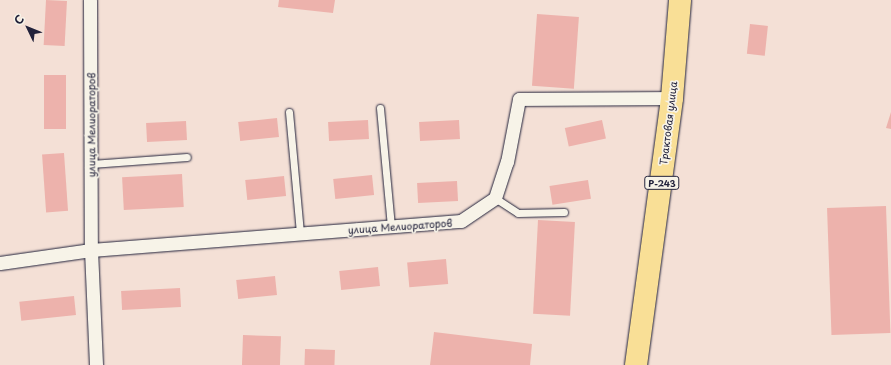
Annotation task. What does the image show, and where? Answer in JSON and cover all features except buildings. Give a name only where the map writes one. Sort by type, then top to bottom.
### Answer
[{"type":"highway","name":"Трактовая улица","points":[[636,365],[672,98],[680,0]]},
{"type":"street","name":"улица Мелиораторов","points":[[90,0],[91,250],[96,365]]},
{"type":"street","points":[[495,198],[507,162],[518,99],[672,98]]},
{"type":"street","name":"улица Мелиораторов","points":[[91,250],[461,221],[495,198]]},
{"type":"street","points":[[0,263],[91,250]]},
{"type":"lane","points":[[380,108],[391,227]]},
{"type":"lane","points":[[289,112],[300,234]]},
{"type":"lane","points":[[91,164],[187,158]]},
{"type":"lane","points":[[495,198],[518,213],[564,212]]}]
